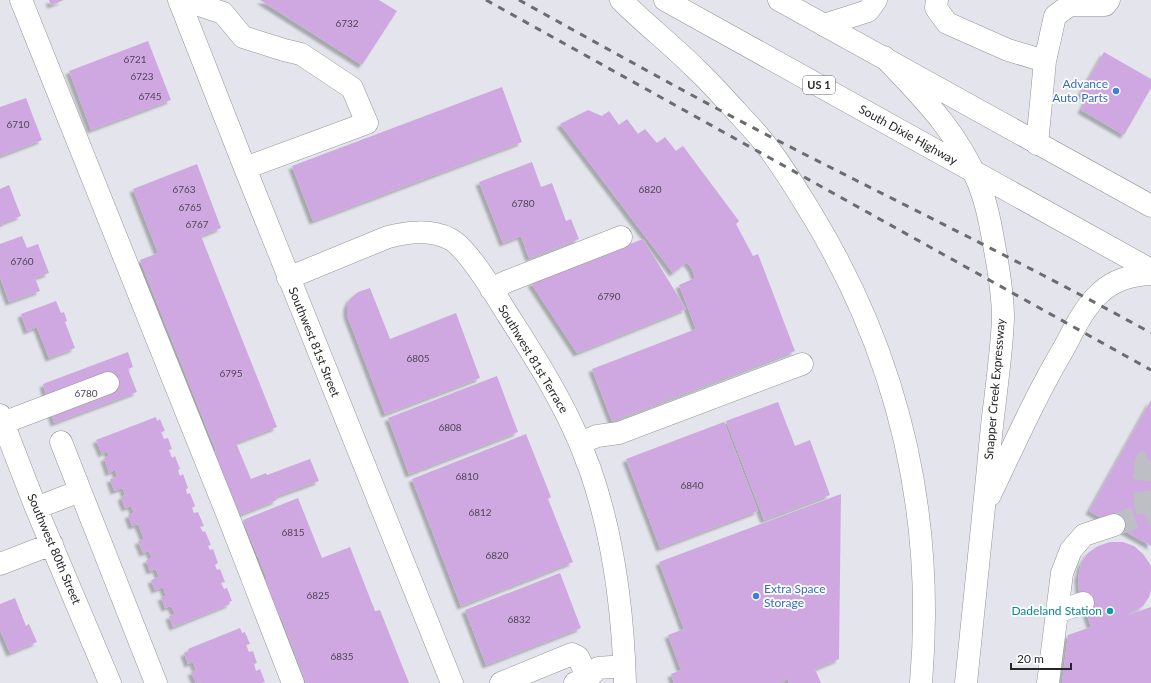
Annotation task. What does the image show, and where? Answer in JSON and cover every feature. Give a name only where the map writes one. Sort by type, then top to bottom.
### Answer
[{"type":"main road","points":[[22,0],[293,683]]},
{"type":"main road","name":"Southwest 81st Street","points":[[179,0],[244,168],[452,683]]},
{"type":"main road","points":[[184,0],[223,13],[243,37],[301,54],[352,88],[367,123],[244,168]]},
{"type":"main road","points":[[621,0],[696,68],[763,141],[786,173],[817,223],[858,302],[882,362],[902,424],[916,497],[921,534],[924,606],[921,683]]},
{"type":"main road","name":"South Dixie Highway","points":[[664,0],[1151,270]]},
{"type":"main road","points":[[779,0],[1151,206]]},
{"type":"main road","points":[[824,26],[868,11],[876,0]]},
{"type":"main road","points":[[937,0],[936,8],[947,23],[1008,50],[1045,61]]},
{"type":"main road","points":[[1037,144],[1045,61],[1055,16],[1070,5],[1105,5],[1109,0]]},
{"type":"main road","name":"Snapper Creek Expressway","points":[[884,57],[943,122],[955,138],[973,171],[984,201],[1000,280],[1003,318],[1001,350],[966,683]]},
{"type":"main road","name":"Southwest 81st Terrace","points":[[288,278],[388,237],[402,233],[435,233],[451,239],[465,252],[491,289],[544,372],[559,398],[580,443],[596,487],[615,568],[625,674]]},
{"type":"main road","points":[[491,289],[621,237]]},
{"type":"main road","points":[[984,509],[1047,377],[1087,308],[1101,292],[1120,279],[1137,275],[1151,274]]},
{"type":"main road","points":[[580,443],[598,436],[619,433],[802,364]]},
{"type":"main road","points":[[1,419],[108,383]]},
{"type":"main road","name":"Southwest 80th Street","points":[[1,419],[36,508],[110,683]]},
{"type":"main road","points":[[61,442],[156,683]]},
{"type":"main road","points":[[36,508],[80,491]]},
{"type":"main road","points":[[1048,683],[1062,573],[1071,550],[1084,535],[1114,525]]},
{"type":"main road","points":[[0,564],[52,544]]},
{"type":"main road","points":[[1057,612],[1083,603]]},
{"type":"main road","points":[[501,683],[572,654],[578,657],[581,680],[598,668],[625,674]]},
{"type":"building","points":[[49,0],[64,0],[51,5]]},
{"type":"building","points":[[260,0],[379,0],[397,11],[362,65]]},
{"type":"building","points":[[148,41],[171,100],[91,130],[69,71]]},
{"type":"building","name":"Advance Auto Parts","points":[[1104,52],[1151,79],[1151,88],[1124,135],[1081,110],[1087,98],[1080,94]]},
{"type":"building","points":[[502,87],[522,142],[313,221],[292,166]]},
{"type":"building","points":[[26,98],[42,140],[0,156],[0,107]]},
{"type":"building","points":[[588,110],[602,116],[609,111],[619,125],[627,119],[638,134],[645,129],[657,143],[665,137],[676,151],[683,146],[739,221],[736,224],[753,256],[758,254],[795,351],[612,421],[592,369],[696,329],[679,285],[695,278],[692,269],[687,262],[673,273],[560,124]]},
{"type":"building","points":[[532,162],[541,187],[552,183],[566,221],[571,219],[579,239],[529,258],[521,236],[503,243],[479,182]]},
{"type":"building","points":[[197,164],[221,228],[201,236],[277,427],[236,443],[251,479],[266,473],[267,475],[310,459],[319,481],[275,497],[277,500],[237,516],[212,453],[216,451],[140,260],[158,253],[133,189]]},
{"type":"building","points":[[9,185],[21,216],[2,223],[3,226],[0,227],[0,189]]},
{"type":"building","points":[[22,236],[27,248],[38,244],[49,273],[35,278],[40,291],[9,302],[0,277],[0,244]]},
{"type":"building","points":[[643,239],[686,309],[577,353],[531,283]]},
{"type":"building","points":[[370,288],[390,339],[456,313],[480,378],[385,414],[347,315],[347,306],[350,299],[358,292]]},
{"type":"building","points":[[56,301],[61,313],[64,312],[67,321],[65,322],[75,348],[49,358],[37,327],[27,331],[21,314]]},
{"type":"building","points":[[128,352],[133,367],[128,369],[137,392],[54,423],[43,384]]},
{"type":"building","points":[[497,376],[518,432],[409,474],[388,418]]},
{"type":"building","points":[[1151,400],[1151,546],[1089,511]]},
{"type":"building","points":[[778,402],[795,446],[810,440],[830,495],[764,520],[726,421]]},
{"type":"building","points":[[156,417],[157,421],[160,419],[165,431],[161,432],[164,439],[168,438],[172,449],[169,450],[172,458],[175,456],[180,469],[178,470],[180,476],[183,474],[188,488],[186,489],[187,494],[190,493],[195,506],[192,508],[194,513],[198,512],[204,526],[200,527],[203,532],[205,531],[211,545],[208,546],[210,550],[213,549],[218,563],[215,565],[217,570],[220,569],[225,582],[221,583],[224,589],[227,588],[232,601],[229,602],[230,604],[173,627],[169,616],[175,614],[171,606],[165,608],[161,597],[166,596],[163,587],[155,590],[151,580],[159,577],[156,569],[150,571],[146,560],[152,558],[149,551],[143,553],[138,541],[144,539],[138,524],[132,526],[128,515],[134,513],[131,506],[125,508],[121,497],[125,495],[123,488],[114,491],[110,479],[117,477],[115,470],[109,473],[104,458],[109,456],[107,451],[102,454],[96,440]]},
{"type":"building","points":[[724,422],[758,511],[660,548],[626,459]]},
{"type":"building","points":[[526,434],[551,497],[548,499],[573,562],[461,606],[412,479]]},
{"type":"building","name":"Extra Space Storage","points":[[841,494],[839,659],[815,669],[821,683],[789,683],[788,679],[778,683],[674,683],[671,674],[681,670],[668,635],[684,629],[659,562]]},
{"type":"building","points":[[298,498],[322,558],[350,547],[375,611],[380,610],[409,683],[306,683],[281,617],[278,619],[263,581],[267,579],[243,520]]},
{"type":"building","name":"Dadeland Station","points":[[1110,542],[1123,542],[1134,546],[1143,554],[1150,564],[1151,591],[1149,597],[1143,606],[1127,615],[1151,607],[1151,683],[1062,683],[1068,635],[1091,627],[1079,591],[1078,577],[1081,564],[1088,553],[1098,546]]},
{"type":"building","points":[[560,573],[581,628],[486,665],[465,610]]},
{"type":"building","points":[[15,598],[26,626],[29,624],[37,642],[10,653],[0,630],[0,604]]},
{"type":"building","points":[[240,628],[242,633],[245,632],[250,644],[246,645],[249,652],[253,651],[257,663],[254,664],[256,671],[260,669],[265,682],[196,683],[191,672],[196,670],[193,662],[188,664],[184,653],[189,651],[188,649]]},
{"type":"tunnel","points":[[1147,513],[1143,486],[1146,461],[1151,458]]},
{"type":"tunnel","points":[[1114,525],[1151,512]]},
{"type":"railway","points":[[486,0],[1151,370]]},
{"type":"railway","points":[[519,0],[736,119],[1024,265],[1151,333]]},
{"type":"place","name":"Advance Auto Parts","points":[[1116,91]]},
{"type":"place","name":"Extra Space Storage","points":[[756,596]]},
{"type":"place","name":"Dadeland Station","points":[[1110,611]]}]
